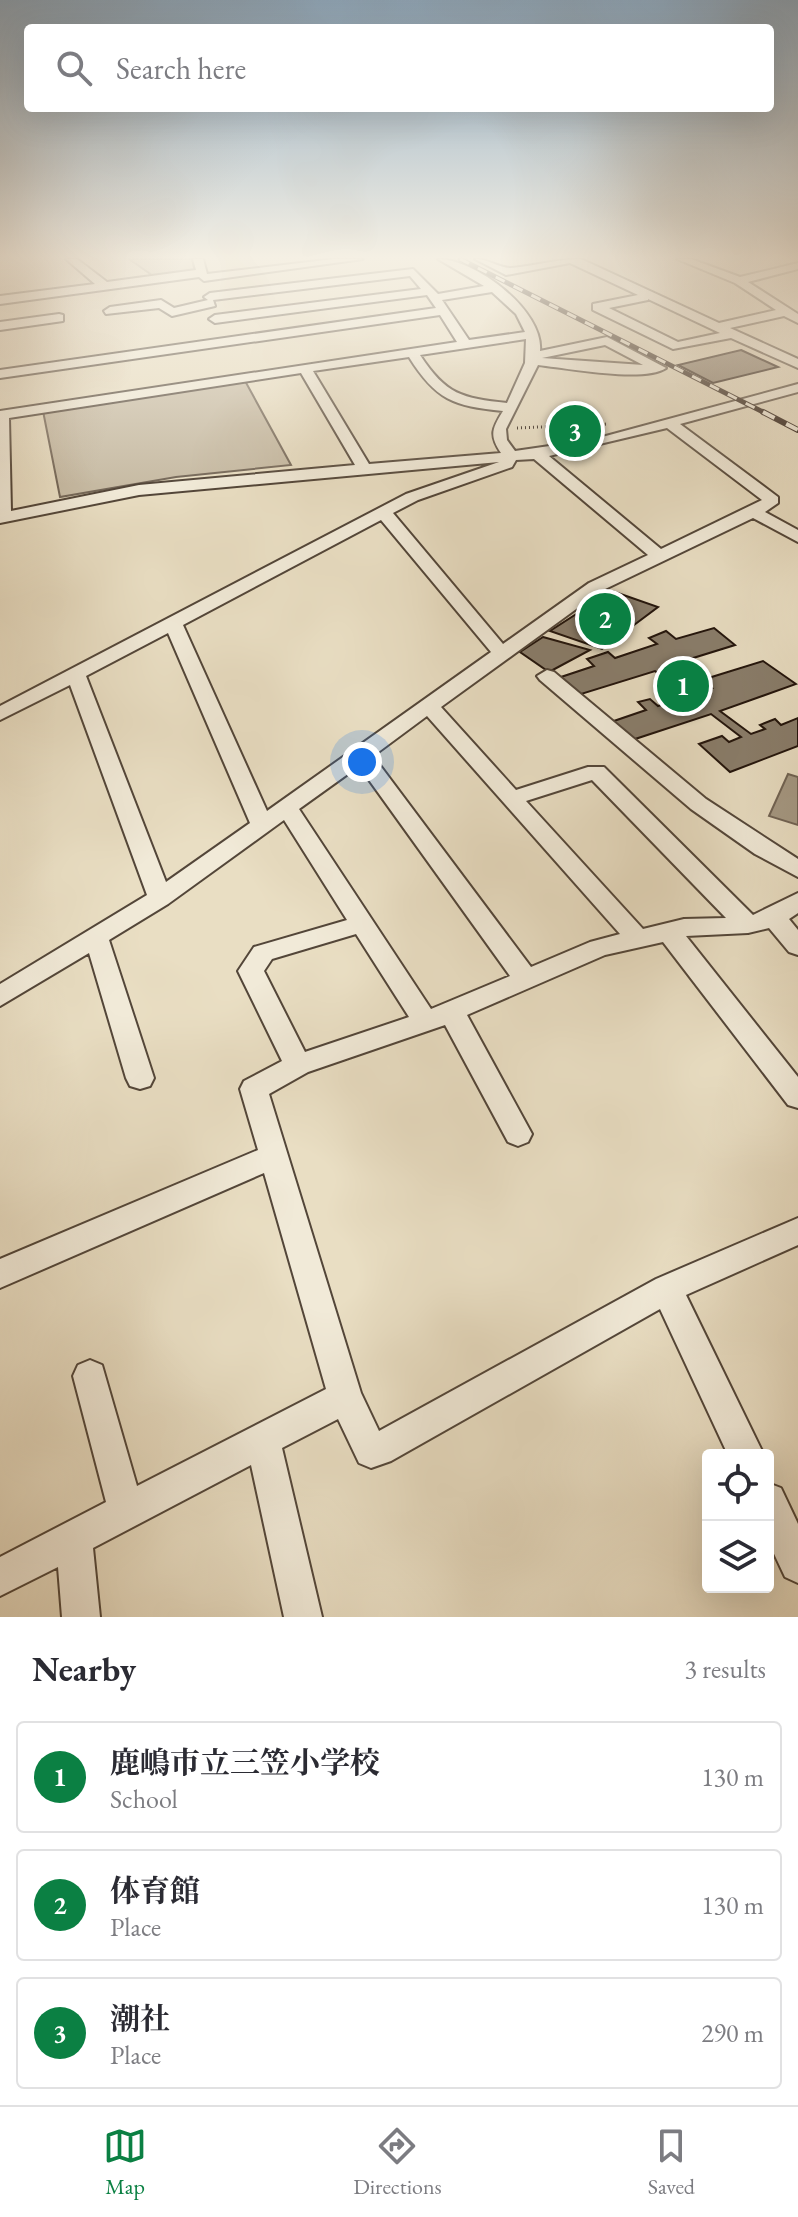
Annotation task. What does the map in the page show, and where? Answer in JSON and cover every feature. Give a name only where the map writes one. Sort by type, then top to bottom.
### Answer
[{"type":"street","points":[[219,334],[227,361]]},
{"type":"street","points":[[341,334],[1,415],[2,517],[139,490],[537,454],[798,388]]},
{"type":"street","points":[[458,334],[465,344]]},
{"type":"street","points":[[0,374],[227,361],[305,369],[530,334]]},
{"type":"street","points":[[511,456],[500,440],[500,428],[533,359],[533,334]]},
{"type":"street","points":[[653,334],[677,346],[729,334]]},
{"type":"street","points":[[732,334],[798,364]]},
{"type":"street","points":[[607,341],[659,368],[628,370],[533,359],[607,341]]},
{"type":"street","points":[[412,352],[438,391],[453,400],[511,408]]},
{"type":"street","points":[[305,369],[364,468]]},
{"type":"street","points":[[0,996],[160,898],[595,587],[754,512],[772,500],[669,423]]},
{"type":"street","points":[[537,454],[659,556]]},
{"type":"street","points":[[0,714],[383,512],[427,490],[507,464],[511,456]]},
{"type":"street","points":[[383,512],[503,655]]},
{"type":"street","points":[[754,512],[798,537]]},
{"type":"street","points":[[172,622],[262,825]]},
{"type":"street","points":[[75,673],[160,898]]},
{"type":"street","points":[[547,676],[693,802],[746,841],[798,869]]},
{"type":"street","points":[[430,707],[636,937]]},
{"type":"street","points":[[361,755],[525,977]]},
{"type":"street","points":[[512,798],[596,772],[748,925]]},
{"type":"street","points":[[287,808],[362,924],[438,1017],[518,1134]]},
{"type":"street","points":[[798,901],[774,918],[748,925],[668,931],[636,937],[525,977],[438,1017],[298,1065],[254,1089],[345,1397],[371,1451],[391,1444],[667,1289],[798,1231]]},
{"type":"street","points":[[774,918],[798,946]]},
{"type":"street","points":[[298,1065],[251,971],[263,953],[362,924]]},
{"type":"street","points":[[668,931],[798,1097]]},
{"type":"street","points":[[96,937],[140,1078]]},
{"type":"street","points":[[0,1274],[274,1156]]},
{"type":"street","points":[[667,1289],[743,1449]]},
{"type":"street","points":[[90,1376],[126,1511]]},
{"type":"street","points":[[0,1577],[345,1397]]},
{"type":"street","points":[[263,1440],[303,1617]]},
{"type":"street","points":[[774,1514],[798,1564]]},
{"type":"street","points":[[74,1538],[81,1617]]},
{"type":"path","points":[[500,428],[610,424]]},
{"type":"shaded area","points":[[244,379],[291,465],[176,477],[60,497],[43,411]]},
{"type":"shaded area","points":[[788,774],[798,777],[798,825],[769,816]]},
{"type":"building","points":[[741,350],[778,367],[713,383],[678,365]]},
{"type":"building","points":[[612,591],[658,607],[602,649],[550,631]]},
{"type":"building","points":[[714,628],[735,645],[661,668],[693,693],[712,688],[702,680],[763,661],[796,684],[720,711],[751,734],[765,729],[760,725],[775,719],[781,725],[798,718],[798,746],[730,772],[699,744],[722,736],[729,742],[741,737],[711,714],[632,740],[611,722],[646,710],[638,702],[650,699],[658,706],[679,699],[669,691],[677,689],[655,671],[578,695],[558,678],[594,666],[587,659],[608,652],[615,658],[657,644],[649,638],[666,631],[676,639]]},
{"type":"building","points":[[543,637],[590,650],[549,672],[520,652]]},
{"type":"railway","points":[[609,334],[767,414]]},
{"type":"railway","points":[[763,412],[798,430]]},
{"type":"place","name":"潮社","points":[[575,431]]},
{"type":"place","name":"体育館","points":[[605,619]]},
{"type":"place","name":"鹿嶋市立三笠小学校","points":[[683,686]]}]
